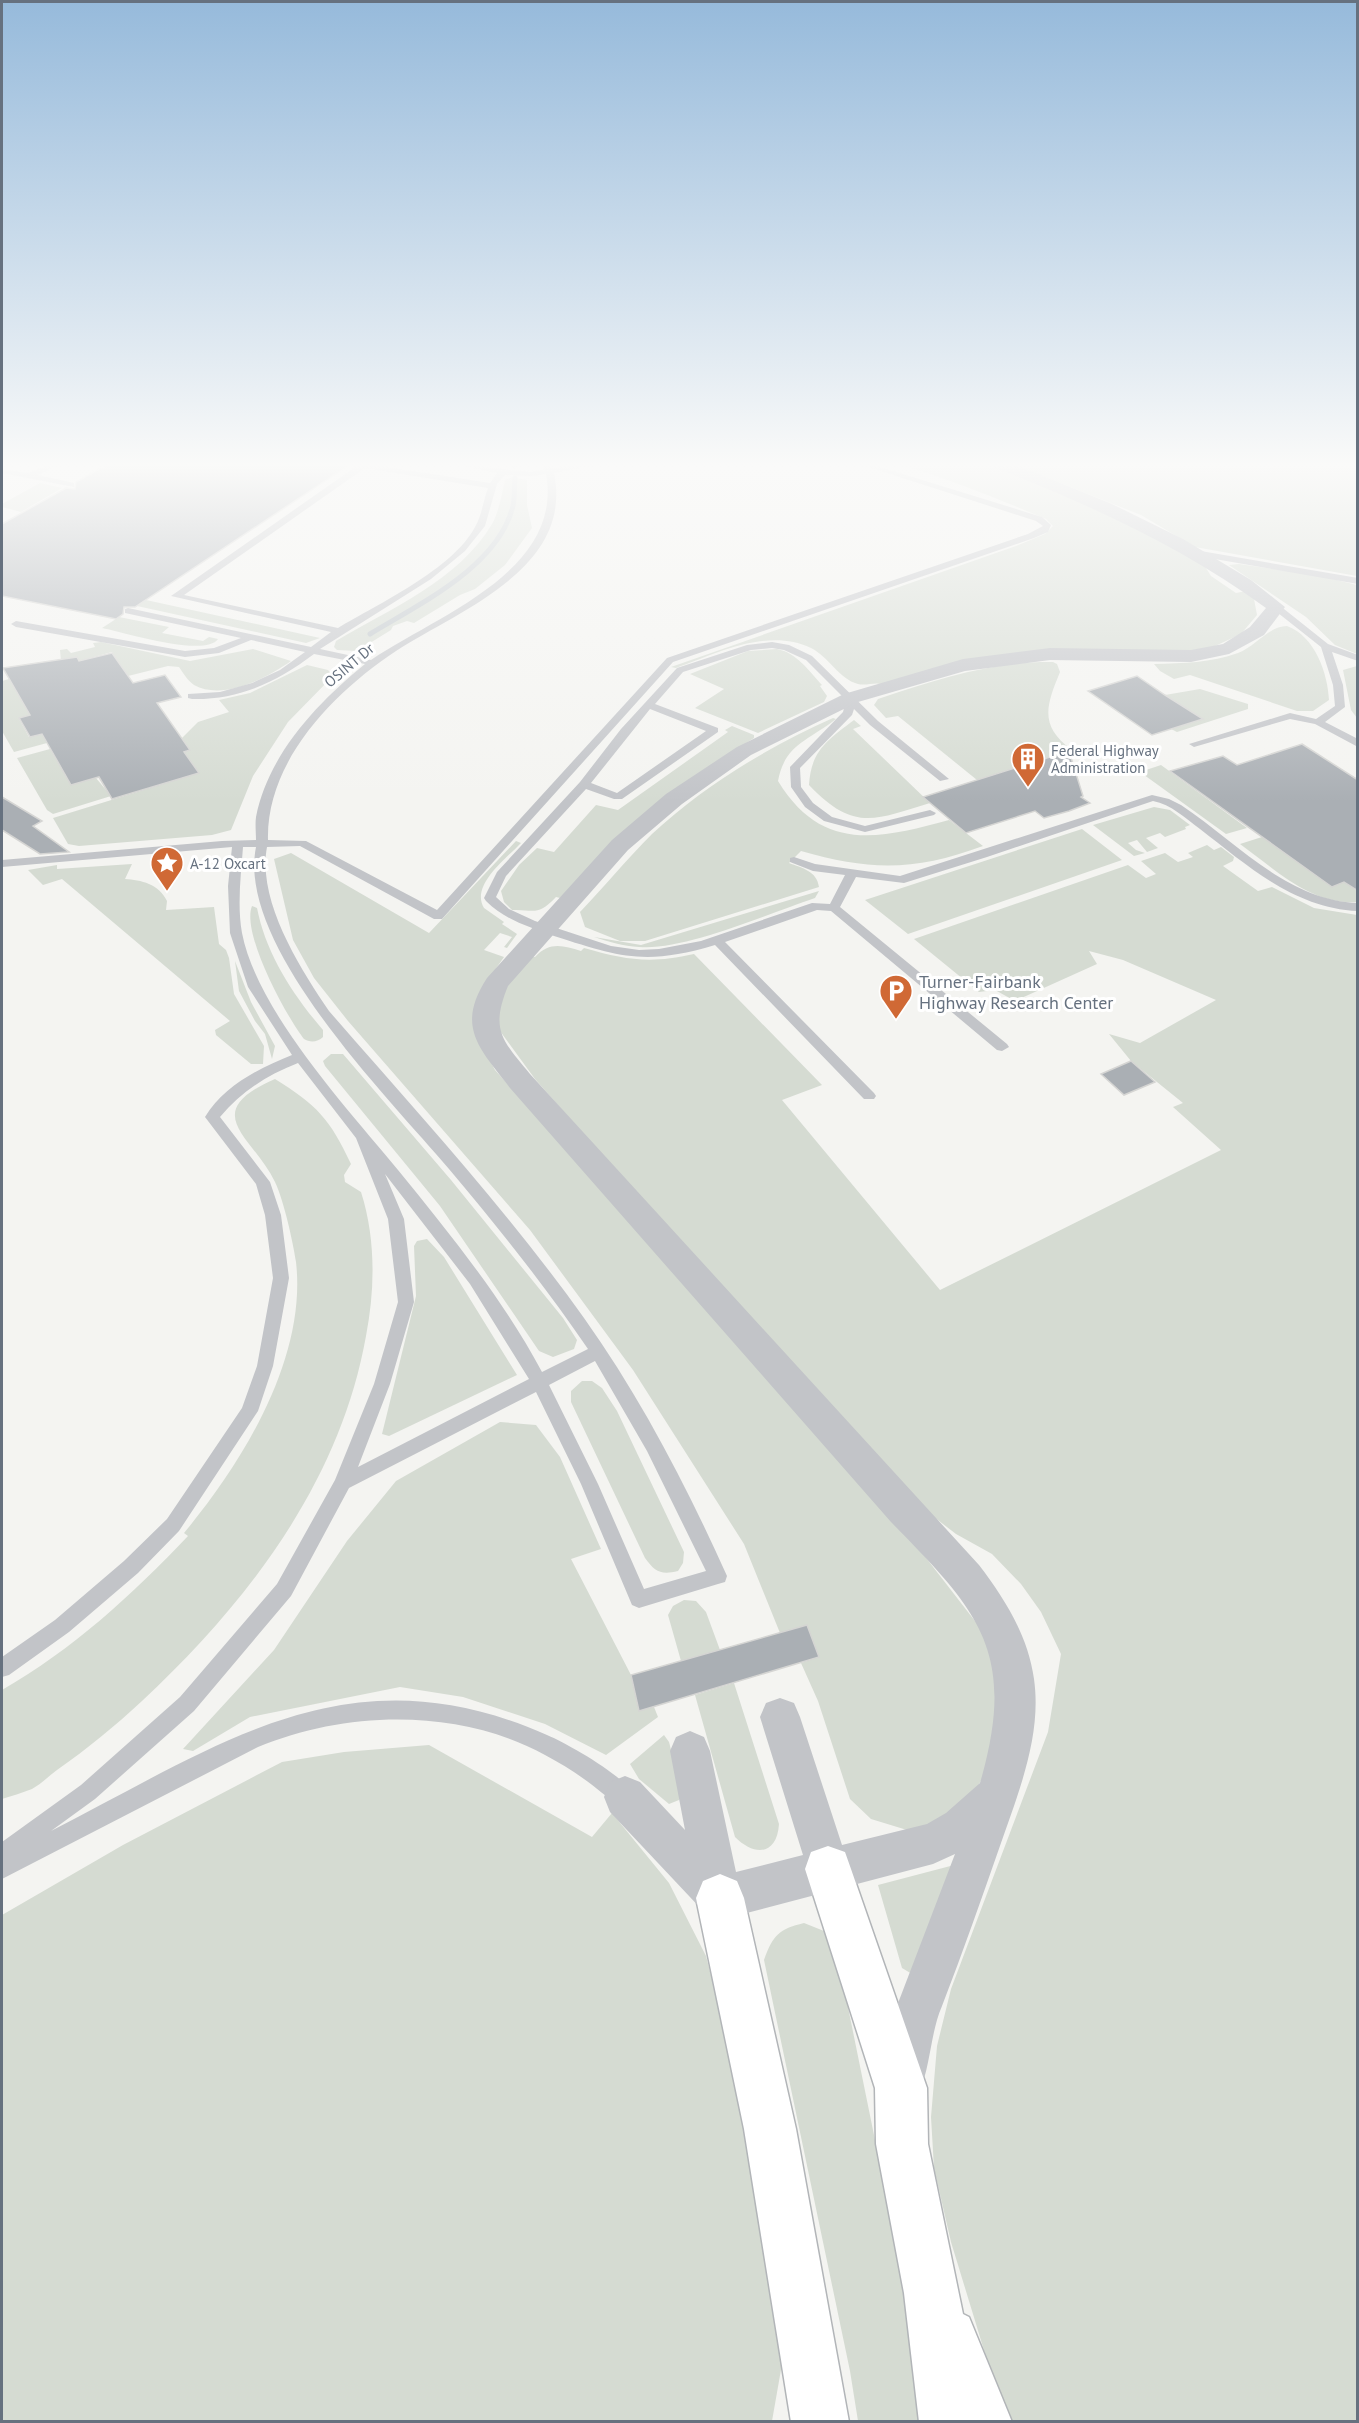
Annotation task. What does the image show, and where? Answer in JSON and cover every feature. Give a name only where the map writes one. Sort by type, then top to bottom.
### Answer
[{"type":"highway","points":[[828,1869],[901,2088],[902,2144],[932,2293],[948,2421]]},
{"type":"highway","points":[[720,1898],[770,2129],[820,2421]]},
{"type":"highway","points":[[932,2293],[983,2421]]},
{"type":"highway","points":[[798,2421],[810,2361]]},
{"type":"street","points":[[901,2088],[910,2031],[953,1922],[1005,1771],[1015,1712],[1016,1685],[1010,1656],[987,1607],[945,1554],[520,1081],[489,1042],[485,1024],[487,1006],[496,984],[519,955],[620,845],[674,799],[744,751],[851,699],[938,672],[1000,659],[1077,654],[1181,656],[1213,652],[1243,641],[1257,631],[1276,607],[1231,576]]},
{"type":"street","points":[[780,1717],[828,1869]]},
{"type":"street","points":[[690,1750],[720,1898]]},
{"type":"street","points":[[720,1898],[933,1843],[961,1828],[997,1794]]},
{"type":"street","points":[[626,1797],[720,1898]]},
{"type":"lane","points":[[205,576],[176,596],[339,631]]},
{"type":"lane","points":[[192,696],[242,691],[280,674],[339,631],[429,576]]},
{"type":"lane","name":"OSINT Dr","points":[[506,576],[488,592],[372,663],[308,724],[288,754],[262,817],[259,863],[266,900],[279,936],[298,976],[324,1014],[511,1233],[597,1352],[644,1427],[718,1576],[639,1599],[581,1462],[539,1382]]},
{"type":"lane","points":[[2,863],[238,844],[284,841],[302,843],[438,916],[669,660],[911,576]]},
{"type":"lane","points":[[1329,576],[1358,581]]},
{"type":"lane","points":[[1276,607],[1325,646],[1358,658]]},
{"type":"lane","points":[[128,611],[372,663]]},
{"type":"lane","points":[[16,624],[185,654],[216,651],[251,637]]},
{"type":"lane","points":[[765,626],[809,658],[874,723],[944,779]]},
{"type":"lane","points":[[798,651],[786,647],[761,645],[680,670],[648,705],[584,784],[501,875],[490,898],[501,911],[518,920],[638,954],[697,946],[816,906],[834,908],[1002,1047]]},
{"type":"lane","points":[[1318,722],[1340,707],[1338,685],[1325,646]]},
{"type":"lane","points":[[851,699],[848,713],[795,767],[796,787],[809,805],[828,819],[866,828],[930,813]]},
{"type":"lane","points":[[584,784],[618,797],[714,730],[648,705]]},
{"type":"lane","points":[[1194,744],[1290,716],[1318,722],[1358,744]]},
{"type":"lane","points":[[794,860],[813,867],[900,880],[983,855],[1152,798],[1159,798],[1185,812],[1291,889],[1316,902],[1342,909],[1358,907]]},
{"type":"lane","points":[[238,844],[234,886],[236,933],[254,987],[300,1057],[440,1233],[491,1303],[539,1382]]},
{"type":"lane","points":[[834,908],[852,873]]},
{"type":"lane","points":[[716,939],[868,1096]]},
{"type":"lane","points":[[2,1668],[62,1626],[131,1567],[173,1525],[250,1411],[265,1366],[281,1278],[273,1215],[263,1182],[212,1117],[224,1102],[250,1079],[300,1057]]},
{"type":"lane","points":[[2,1854],[88,1792],[187,1704],[284,1590],[343,1483],[382,1384],[406,1302],[396,1219],[362,1136]]},
{"type":"lane","points":[[343,1483],[597,1352]]},
{"type":"lane","points":[[2,1868],[246,1742],[297,1723],[354,1712],[408,1709],[456,1713],[512,1727],[562,1750],[626,1797]]},
{"type":"shaded area","points":[[491,576],[475,589],[460,595],[414,623],[407,621],[393,626],[391,630],[357,651],[337,650],[334,647],[336,641],[422,592],[442,577]]},
{"type":"shaded area","points":[[930,576],[1211,576],[1236,593],[1246,591],[1254,599],[1257,615],[1241,634],[1213,647],[1186,652],[1080,650],[881,684],[861,684],[851,681],[811,648],[794,642],[777,640],[742,645],[676,668],[671,667]]},
{"type":"shaded area","points":[[1245,576],[1320,576],[1357,585],[1357,654],[1335,645],[1306,617]]},
{"type":"shaded area","points":[[146,600],[320,638],[306,643],[137,606]]},
{"type":"shaded area","points":[[119,617],[169,627],[162,633],[203,641],[209,637],[218,639],[210,644],[181,645],[102,628]]},
{"type":"shaded area","points":[[1287,626],[1305,638],[1323,668],[1329,700],[1313,711],[1297,711],[1190,675],[1174,679],[1160,671],[1154,664],[1218,659],[1245,650],[1274,629]]},
{"type":"shaded area","points":[[101,642],[190,661],[253,649],[291,661],[257,680],[231,689],[218,690],[194,685],[179,667],[168,666],[128,676],[112,652],[79,661],[77,657],[61,661],[60,650],[67,649],[71,653],[95,647],[93,643]]},
{"type":"shaded area","points":[[777,649],[797,658],[822,685],[820,686],[827,696],[824,702],[758,733],[695,708],[724,689],[690,674],[748,651]]},
{"type":"shaded area","points":[[1031,662],[1057,664],[1060,672],[1051,695],[1048,715],[1054,732],[1072,750],[977,780],[898,716],[886,718],[874,705],[878,699],[967,672]]},
{"type":"shaded area","points":[[307,665],[328,670],[333,676],[288,722],[253,776],[231,830],[212,835],[79,846],[68,844],[53,818],[199,773],[184,752],[190,750],[182,738],[198,722],[229,712],[219,700],[250,693]]},
{"type":"shaded area","points":[[1358,666],[1357,718],[1351,710],[1343,670]]},
{"type":"shaded area","points":[[9,679],[30,715],[19,719],[29,737],[42,734],[47,743],[14,752],[2,731],[2,681]]},
{"type":"shaded area","points":[[1200,689],[1248,704],[1248,709],[1177,732],[1171,729],[1202,719],[1165,695]]},
{"type":"shaded area","points":[[833,718],[836,719],[792,751],[781,769],[778,781],[795,804],[813,820],[833,830],[854,835],[876,835],[949,820],[983,846],[936,860],[893,865],[849,862],[801,851],[789,863],[812,874],[819,887],[645,941],[620,941],[585,927],[580,912],[652,834],[672,816],[738,768],[785,741]]},
{"type":"shaded area","points":[[854,720],[861,726],[853,729],[930,803],[894,814],[865,818],[852,816],[839,810],[809,785],[810,773],[817,754],[829,740]]},
{"type":"shaded area","points":[[732,726],[754,735],[754,738],[705,769],[560,898],[556,897],[540,910],[535,911],[512,910],[504,902],[501,891],[519,865],[537,848],[554,852],[596,805],[618,810],[728,732],[725,730]]},
{"type":"shaded area","points":[[50,749],[71,785],[96,778],[111,796],[53,814],[47,810],[17,758]]},
{"type":"shaded area","points":[[1161,765],[1247,828],[1226,834],[1140,772]]},
{"type":"shaded area","points":[[1154,807],[1170,810],[1190,825],[1185,827],[1186,829],[1165,837],[1160,833],[1146,838],[1158,848],[1147,852],[1137,840],[1128,843],[1136,850],[1145,853],[1134,856],[1093,825]]},
{"type":"shaded area","points":[[1082,829],[1122,860],[908,934],[865,900]]},
{"type":"shaded area","points":[[1262,837],[1332,886],[1344,882],[1357,891],[1357,902],[1324,898],[1309,892],[1281,875],[1240,844]]},
{"type":"shaded area","points":[[516,841],[521,843],[492,872],[482,890],[481,899],[484,908],[517,934],[507,948],[504,947],[512,937],[500,933],[484,950],[504,957],[483,987],[483,1048],[495,1070],[889,1510],[985,1634],[1005,1701],[996,1754],[969,1802],[939,1824],[907,1830],[871,1819],[850,1799],[818,1701],[801,1663],[819,1657],[807,1626],[780,1633],[744,1544],[633,1370],[530,1230],[348,1021],[314,978],[293,940],[274,859],[291,853],[429,933]]},
{"type":"shaded area","points":[[1207,845],[1214,850],[1221,847],[1234,857],[1233,861],[1223,866],[1258,891],[1272,887],[1314,908],[1357,915],[1357,2421],[1011,2421],[994,2383],[951,2242],[934,2168],[931,2117],[937,2046],[951,1989],[1048,1732],[1061,1654],[1041,1612],[1021,1584],[992,1554],[956,1534],[921,1507],[718,1287],[535,1079],[500,1031],[496,1016],[505,989],[531,956],[535,957],[551,947],[562,946],[581,951],[584,948],[651,960],[694,954],[822,1085],[782,1100],[940,1290],[1221,1150],[1173,1107],[1183,1103],[1131,1061],[1109,1034],[1140,1043],[1216,1000],[1123,960],[1089,951],[1097,964],[1015,1001],[995,990],[979,992],[914,939],[1128,865],[1146,878],[1156,874],[1141,861],[1165,853],[1178,862],[1193,857],[1188,853]]},
{"type":"shaded area","points":[[132,864],[125,879],[137,880],[154,887],[164,895],[167,901],[166,910],[214,907],[219,944],[226,950],[229,958],[234,994],[264,1046],[263,1064],[251,1064],[216,1035],[215,1030],[230,1021],[62,879],[43,885],[28,870],[57,865],[57,869]]},
{"type":"shaded area","points":[[819,891],[815,898],[727,930],[679,943],[658,947],[639,947],[616,944],[594,937],[641,945]]},
{"type":"shaded area","points":[[252,906],[257,908],[267,942],[282,973],[301,1003],[323,1030],[323,1037],[319,1040],[304,1039],[267,974],[253,935],[250,919]]},
{"type":"shaded area","points":[[235,961],[251,1002],[275,1046],[272,1059],[265,1034],[255,1021],[239,991]]},
{"type":"shaded area","points":[[331,1054],[343,1054],[451,1180],[563,1318],[577,1340],[574,1349],[553,1357],[539,1351],[440,1206],[325,1066],[323,1061]]},
{"type":"shaded area","points":[[275,1079],[312,1105],[336,1135],[351,1164],[344,1175],[345,1182],[361,1192],[372,1246],[371,1300],[366,1336],[353,1390],[335,1441],[312,1490],[253,1581],[181,1663],[90,1746],[32,1789],[2,1799],[2,1690],[53,1657],[100,1620],[188,1536],[184,1533],[228,1474],[248,1441],[281,1371],[291,1335],[297,1298],[295,1254],[285,1210],[275,1182],[245,1138],[238,1126],[235,1114],[239,1103],[252,1091]]},
{"type":"shaded area","points":[[427,1239],[444,1257],[517,1375],[389,1436],[382,1434],[416,1296],[414,1246],[417,1241]]},
{"type":"shaded area","points":[[582,1381],[592,1381],[602,1388],[617,1411],[684,1552],[683,1563],[678,1571],[667,1573],[659,1571],[652,1567],[645,1558],[571,1402],[571,1391]]},
{"type":"shaded area","points":[[500,1422],[536,1425],[560,1457],[601,1549],[571,1559],[631,1675],[639,1711],[654,1707],[658,1717],[606,1755],[545,1724],[463,1697],[400,1687],[250,1717],[193,1751],[183,1749],[274,1650],[347,1541],[396,1481]]},
{"type":"shaded area","points":[[684,1600],[696,1601],[706,1612],[720,1650],[681,1661],[668,1615],[673,1606]]},
{"type":"shaded area","points":[[734,1683],[779,1824],[774,1842],[764,1850],[750,1848],[735,1837],[695,1695]]},
{"type":"shaded area","points":[[664,1735],[669,1742],[682,1792],[679,1800],[669,1804],[639,1779],[630,1764]]},
{"type":"shaded area","points":[[429,1745],[592,1837],[612,1813],[669,1883],[706,1956],[749,2122],[782,2364],[772,2421],[2,2421],[2,1915],[123,1845],[282,1762],[344,1752]]},
{"type":"shaded area","points":[[958,1864],[912,1974],[902,1968],[878,1885]]},
{"type":"shaded area","points":[[804,1923],[824,1931],[838,1958],[923,2376],[929,2421],[858,2421],[850,2371],[764,1960],[778,1934]]},
{"type":"building","points":[[2,576],[182,576],[135,607],[124,607],[123,614],[116,619],[2,596]]},
{"type":"building","points":[[112,653],[133,683],[165,675],[181,697],[157,703],[190,750],[184,752],[199,773],[112,799],[99,777],[71,785],[42,734],[30,737],[19,718],[30,715],[3,668],[77,657],[79,661]]},
{"type":"building","points":[[1137,676],[1203,719],[1152,735],[1088,691]]},
{"type":"building","points":[[1302,744],[1358,780],[1358,891],[1344,882],[1332,887],[1170,771],[1223,756],[1237,765]]},
{"type":"building","name":"Federal Highway Administration","points":[[1069,751],[1083,796],[1081,797],[1090,803],[1069,811],[1044,818],[1035,811],[966,833],[923,797]]},
{"type":"building","points":[[2,797],[42,821],[33,826],[69,852],[40,854],[2,830]]},
{"type":"building","points":[[1131,1061],[1155,1082],[1124,1095],[1101,1074]]},
{"type":"building","points":[[807,1625],[819,1657],[639,1711],[631,1675]]},
{"type":"waterway","points":[[370,634],[461,576]]},
{"type":"place","name":"Federal Highway Administration","points":[[1028,788]]},
{"type":"place","name":"A-12 Oxcart","points":[[167,892]]},
{"type":"place","name":"Turner-Fairbank Highway Research Center","points":[[896,1020]]}]
